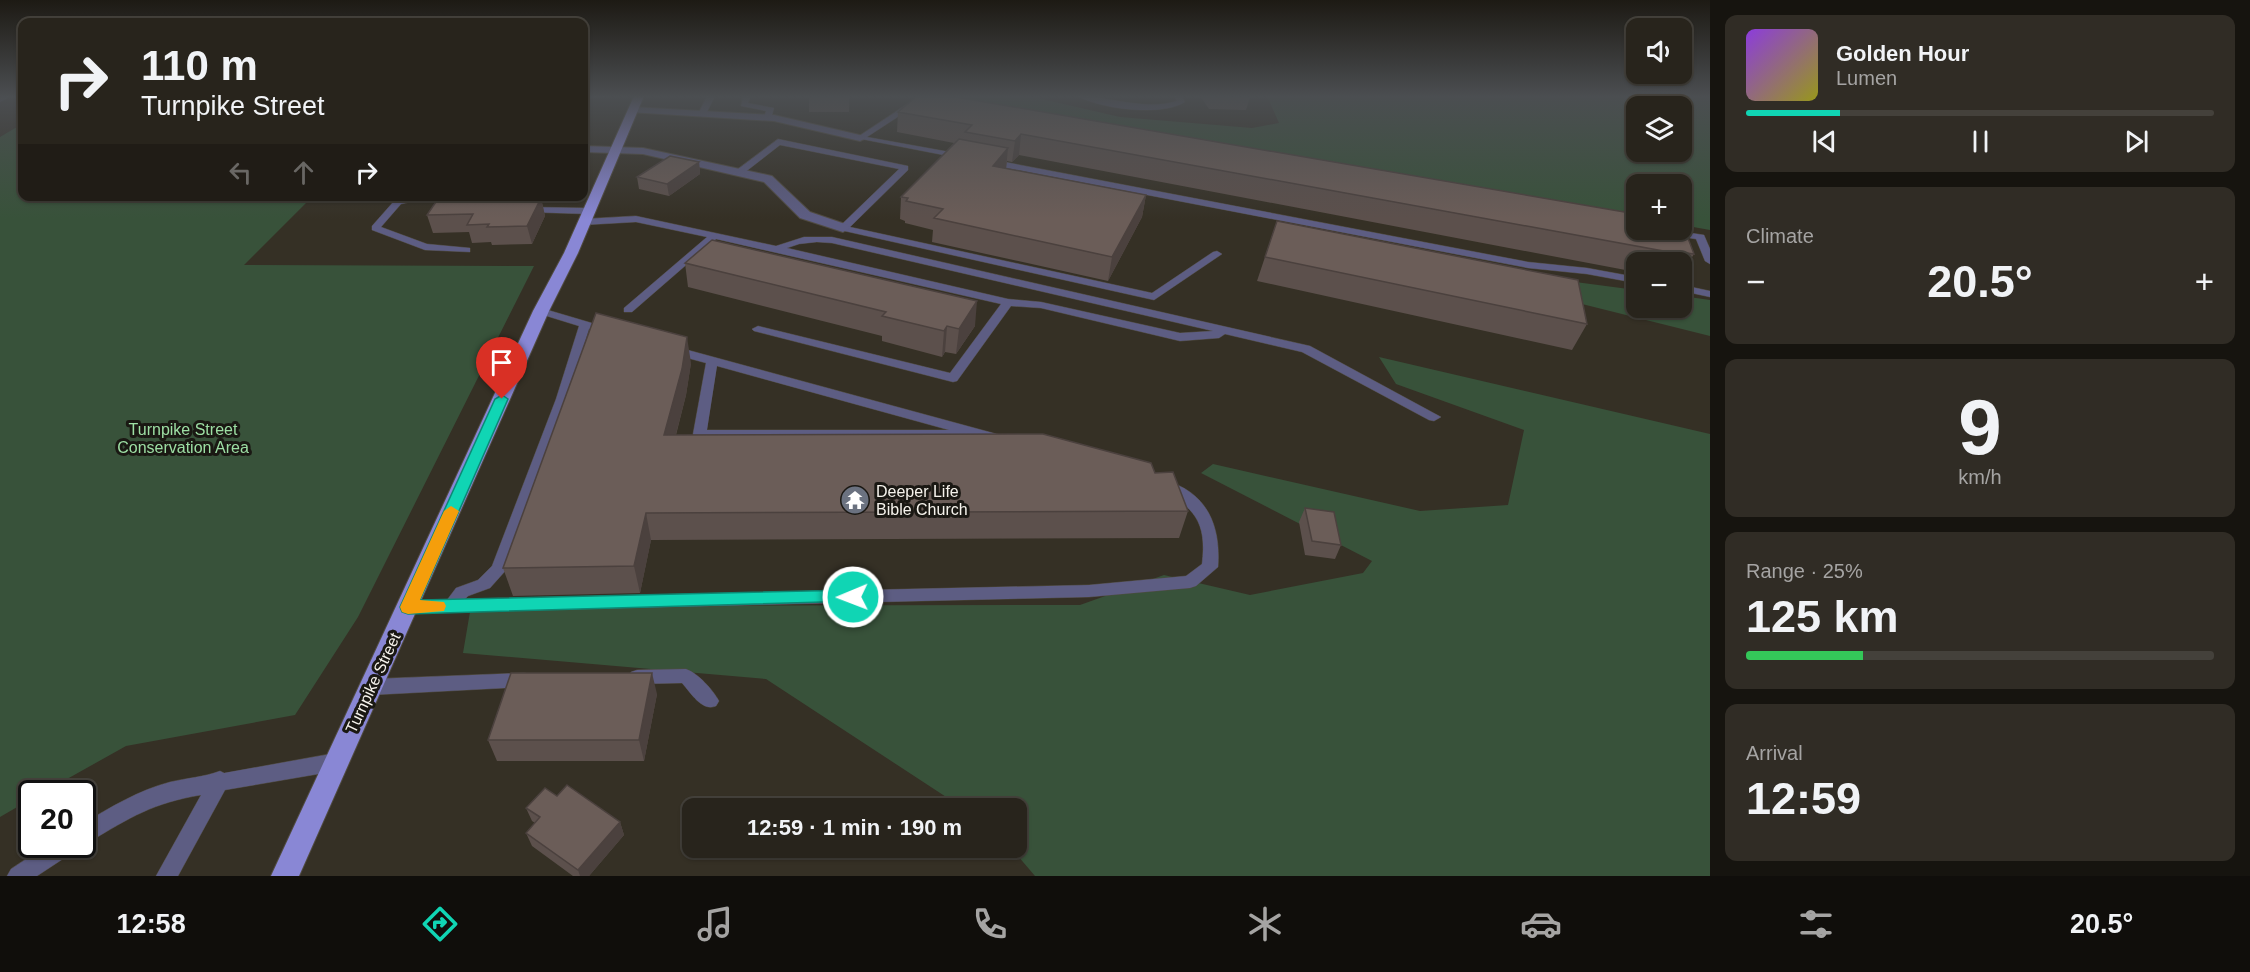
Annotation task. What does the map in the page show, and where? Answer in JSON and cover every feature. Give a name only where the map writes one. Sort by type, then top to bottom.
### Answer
[{"type":"main road","name":"Turnpike Street","points":[[285,876],[541,311],[571,253],[620,137]]},
{"type":"street","points":[[855,137],[860,138]]},
{"type":"street","points":[[588,150],[613,153]]},
{"type":"street","points":[[588,157],[613,153],[650,152],[741,171],[768,179],[805,215],[843,228]]},
{"type":"lane","points":[[860,138],[1528,265],[1587,271],[1626,278]]},
{"type":"lane","points":[[741,171],[778,142],[904,168],[843,228]]},
{"type":"lane","points":[[403,201],[399,202],[375,228],[425,247],[466,250]]},
{"type":"lane","points":[[449,201],[460,202]]},
{"type":"lane","points":[[516,208],[585,217],[636,219],[1008,302],[1041,305],[1180,337],[1233,333]]},
{"type":"lane","points":[[843,228],[1154,297],[1217,254]]},
{"type":"lane","points":[[628,310],[714,236]]},
{"type":"lane","points":[[1692,236],[1700,237],[1710,261]]},
{"type":"lane","points":[[777,249],[795,240],[810,238],[832,240],[1306,349],[1434,417]]},
{"type":"lane","points":[[1692,290],[1710,294]]},
{"type":"lane","points":[[758,329],[953,378],[1008,302]]},
{"type":"lane","points":[[541,311],[627,337]]},
{"type":"lane","points":[[451,606],[462,592],[484,584],[498,569],[562,399],[585,324]]},
{"type":"lane","points":[[659,346],[1014,443]]},
{"type":"lane","points":[[712,361],[700,434],[980,434]]},
{"type":"lane","points":[[408,607],[1089,591],[1190,582],[1210,567],[1213,543],[1202,511],[1184,495],[1152,480]]},
{"type":"lane","points":[[617,678],[686,676],[710,700]]},
{"type":"lane","points":[[371,687],[547,680]]},
{"type":"lane","points":[[96,827],[152,797],[187,786],[336,762]]},
{"type":"lane","points":[[167,876],[220,780]]},
{"type":"lane","points":[[18,876],[46,858]]},
{"type":"green space","name":"Turnpike Street Conservation Area","points":[[0,137],[18,137],[18,201],[309,201],[244,265],[534,266],[358,617],[295,715],[126,746],[65,780],[18,780],[18,807],[0,817]]},
{"type":"green space","points":[[1172,137],[1626,137],[1626,162],[1692,162],[1692,137],[1710,137],[1710,230],[1692,227],[1692,174],[1626,174],[1626,215]]},
{"type":"green space","points":[[1545,278],[1626,289],[1626,315],[1558,298]]},
{"type":"green space","points":[[1692,297],[1710,300],[1710,336],[1638,318],[1692,318]]},
{"type":"green space","points":[[1379,357],[1710,434],[1710,876],[1035,876],[1020,858],[1027,858],[1027,798],[948,798],[766,679],[463,653],[471,606],[1080,605],[1164,575],[1250,595],[1363,573],[1372,561],[1201,473],[1213,464],[1420,511],[1508,505],[1524,430],[1396,384]]},
{"type":"building","points":[[992,137],[1019,137],[1015,141]]},
{"type":"building","points":[[1037,137],[1188,137],[1626,212],[1626,240],[1689,240],[1694,254],[1692,252],[1669,252]]},
{"type":"building","points":[[959,139],[1008,148],[993,166],[1146,195],[1112,257],[934,218],[943,209],[906,201],[908,198],[901,197]]},
{"type":"building","points":[[670,156],[699,162],[667,184],[637,177]]},
{"type":"building","points":[[437,201],[540,201],[527,226],[467,225],[473,214],[427,215]]},
{"type":"building","points":[[1277,221],[1578,280],[1587,324],[1265,257]]},
{"type":"building","points":[[712,240],[977,301],[959,329],[947,326],[944,331],[882,316],[886,312],[685,263]]},
{"type":"building","points":[[596,313],[687,337],[682,369],[664,435],[1043,434],[1151,463],[1155,473],[1173,472],[1188,511],[646,513],[634,566],[503,568]]},
{"type":"building","points":[[1305,508],[1334,512],[1341,545],[1312,541]]},
{"type":"building","points":[[511,673],[652,673],[639,740],[488,740]]},
{"type":"building","points":[[567,785],[620,822],[578,870],[526,833],[540,817],[526,808],[545,788],[557,796]]},
{"type":"slow traffic","points":[[438,606],[408,607],[451,511]]},
{"type":"place","name":"Deeper Life Bible Church","points":[[855,500]]},
{"type":"route","points":[[502,399],[408,607],[853,597]]}]
